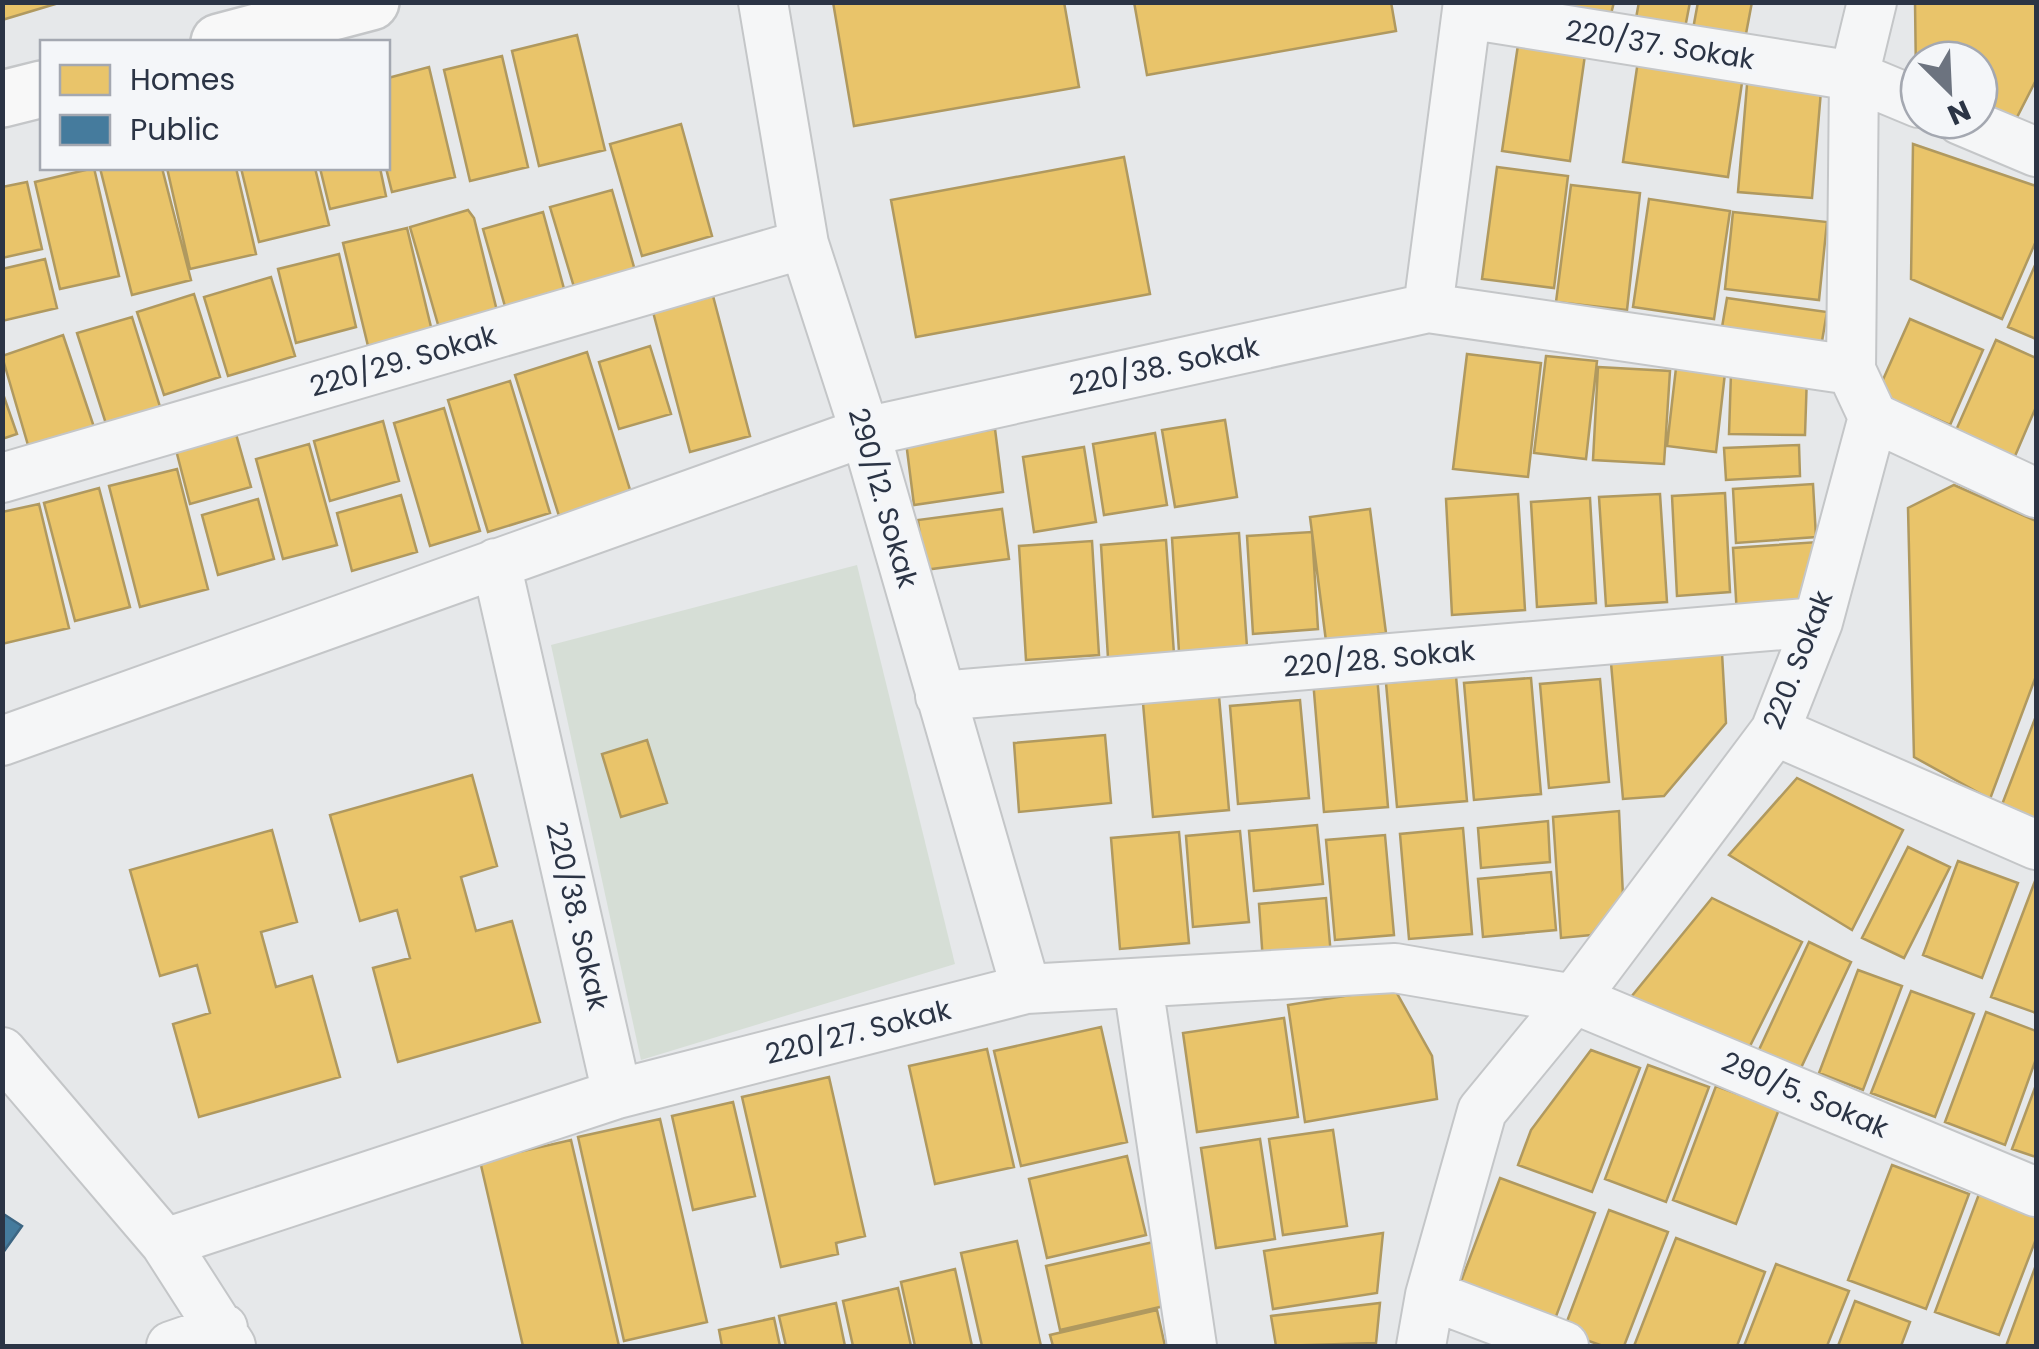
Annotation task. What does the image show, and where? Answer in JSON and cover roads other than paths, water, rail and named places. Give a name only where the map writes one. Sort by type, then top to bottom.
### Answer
[{"type":"street","points":[[226,40],[371,2]]},
{"type":"street","name":"290/12. Sokak","points":[[763,2],[804,244],[865,432],[1026,989]]},
{"type":"street","points":[[1872,2],[1854,76],[1850,370],[1873,417],[2036,493]]},
{"type":"street","points":[[1428,308],[1468,8]]},
{"type":"street","name":"220/37. Sokak","points":[[1468,8],[1854,76],[1899,95]]},
{"type":"street","points":[[2,99],[40,90]]},
{"type":"street","points":[[1999,136],[2036,152]]},
{"type":"street","name":"220/29. Sokak","points":[[2,478],[804,244]]},
{"type":"street","name":"220/38. Sokak","points":[[2,741],[865,432],[1428,308],[1850,370]]},
{"type":"street","name":"220. Sokak","points":[[1421,1346],[1430,1295],[1482,1111],[1574,999],[1774,731],[1818,622],[1873,417]]},
{"type":"street","name":"220/38. Sokak","points":[[496,563],[617,1094]]},
{"type":"street","name":"220/28. Sokak","points":[[940,696],[1818,622]]},
{"type":"street","points":[[1774,731],[2036,845]]},
{"type":"street","name":"220/27. Sokak","points":[[165,1243],[617,1094],[1026,989],[1395,968],[1574,999]]},
{"type":"street","points":[[1138,985],[1192,1346]]},
{"type":"street","name":"290/5. Sokak","points":[[1574,999],[2036,1192]]},
{"type":"street","points":[[2,1052],[165,1243],[227,1337],[172,1346]]},
{"type":"street","points":[[1430,1295],[1564,1346]]}]
